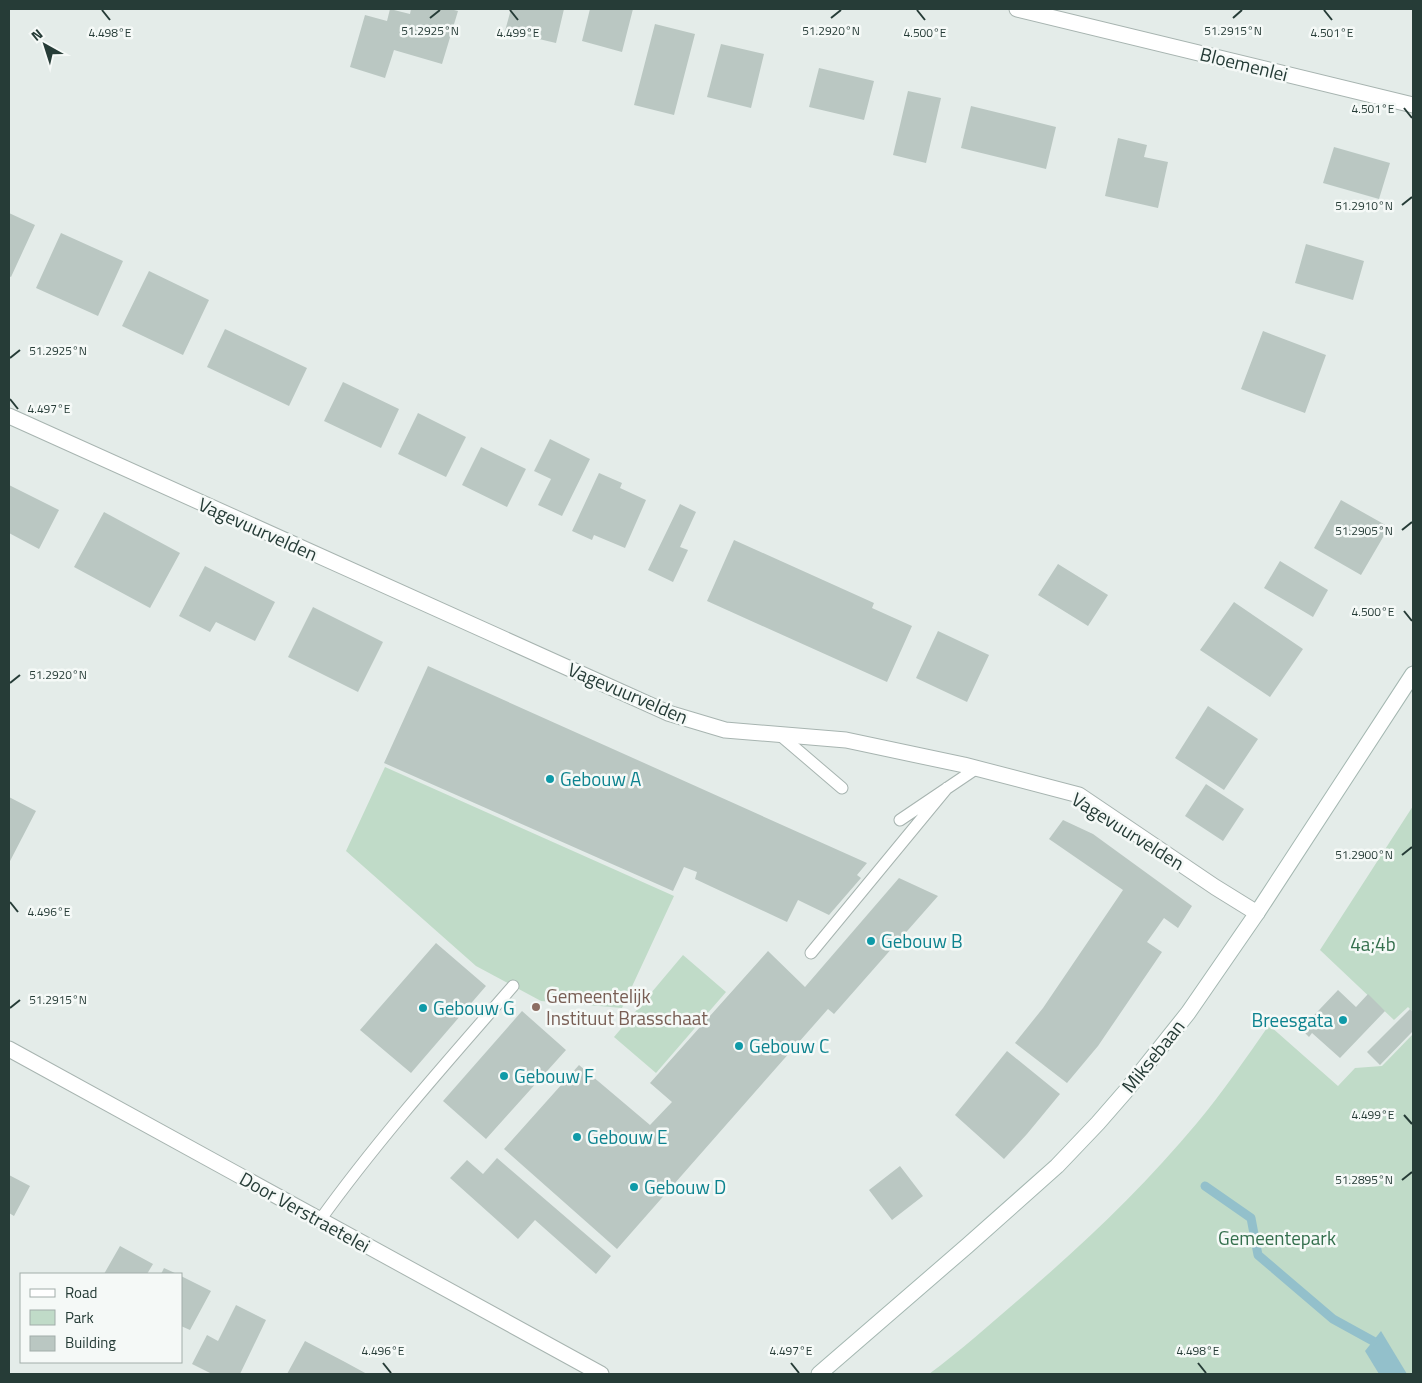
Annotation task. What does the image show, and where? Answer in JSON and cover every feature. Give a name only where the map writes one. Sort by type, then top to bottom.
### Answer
[{"type":"street","name":"Bloemenlei","points":[[1017,9],[1413,105]]},
{"type":"street","name":"Vagevuurvelden","points":[[9,416],[668,713],[725,730],[846,740],[977,768],[1079,795],[1215,888],[1257,913]]},
{"type":"street","name":"Miksebaan","points":[[819,1374],[1050,1172],[1098,1123],[1188,1014],[1257,913],[1413,674]]},
{"type":"street","name":"Door Verstraetelei","points":[[9,1049],[601,1374]]},
{"type":"lane","points":[[780,735],[842,788]]},
{"type":"lane","points":[[900,820],[977,768]]},
{"type":"lane","points":[[811,953],[947,788]]},
{"type":"lane","points":[[320,1220],[397,1120],[514,986]]},
{"type":"green space","points":[[385,767],[674,896],[622,1008],[541,1001],[476,966],[346,851]]},
{"type":"green space","name":"4a;4b","points":[[1413,806],[1413,1012],[1408,1007],[1394,1020],[1320,950]]},
{"type":"green space","points":[[683,955],[726,992],[656,1073],[614,1037]]},
{"type":"green space","name":"Gemeentepark","points":[[1269,1025],[1338,1086],[1355,1068],[1382,1066],[1413,1034],[1413,1374],[929,1374],[1053,1270],[1138,1188],[1207,1111]]},
{"type":"water","points":[[1381,1331],[1407,1374],[1379,1374],[1365,1351]]},
{"type":"building","points":[[390,9],[410,14],[411,9],[450,9],[458,11],[442,64],[394,50],[385,78],[350,67],[365,15],[387,21]]},
{"type":"building","points":[[511,9],[564,9],[556,43],[505,31]]},
{"type":"building","points":[[590,9],[633,9],[622,52],[582,41]]},
{"type":"building","points":[[655,24],[695,34],[674,115],[634,105]]},
{"type":"building","points":[[721,44],[764,54],[751,108],[707,97]]},
{"type":"building","points":[[819,68],[874,81],[864,120],[809,107]]},
{"type":"building","points":[[908,91],[941,98],[926,163],[893,155]]},
{"type":"building","points":[[971,106],[1056,127],[1046,169],[961,148]]},
{"type":"building","points":[[1118,138],[1147,145],[1144,157],[1168,162],[1158,208],[1105,196]]},
{"type":"building","points":[[1334,147],[1390,163],[1379,199],[1323,183]]},
{"type":"building","points":[[9,213],[35,225],[11,277],[9,276]]},
{"type":"building","points":[[61,233],[123,261],[98,316],[36,288]]},
{"type":"building","points":[[1306,244],[1364,261],[1353,300],[1295,283]]},
{"type":"building","points":[[149,271],[209,300],[183,355],[122,326]]},
{"type":"building","points":[[225,329],[307,368],[289,406],[207,367]]},
{"type":"building","points":[[1263,331],[1326,355],[1305,413],[1241,389]]},
{"type":"building","points":[[343,382],[399,409],[381,448],[324,421]]},
{"type":"building","points":[[418,413],[466,437],[446,477],[398,454]]},
{"type":"building","points":[[550,439],[590,459],[562,516],[538,505],[551,479],[534,471]]},
{"type":"building","points":[[481,447],[526,469],[507,507],[462,485]]},
{"type":"building","points":[[599,473],[622,483],[620,488],[646,500],[625,548],[594,535],[592,540],[572,531]]},
{"type":"building","points":[[9,485],[59,510],[39,549],[9,533]]},
{"type":"building","points":[[1341,500],[1389,527],[1361,575],[1314,548]]},
{"type":"building","points":[[680,504],[696,512],[680,547],[688,550],[673,582],[648,570]]},
{"type":"building","points":[[104,512],[180,553],[150,608],[74,567]]},
{"type":"building","points":[[734,540],[874,603],[872,608],[912,626],[887,682],[707,601]]},
{"type":"building","points":[[1280,561],[1328,590],[1313,617],[1264,588]]},
{"type":"building","points":[[1058,564],[1108,595],[1088,626],[1038,595]]},
{"type":"building","points":[[205,566],[275,602],[255,641],[216,622],[210,632],[179,616]]},
{"type":"building","points":[[1234,602],[1303,649],[1270,697],[1200,650]]},
{"type":"building","points":[[313,607],[383,642],[358,692],[288,657]]},
{"type":"building","points":[[938,631],[989,655],[967,702],[916,678]]},
{"type":"building","name":"Gebouw A","points":[[428,666],[867,863],[857,875],[861,878],[829,915],[798,900],[787,922],[695,879],[697,872],[684,867],[673,891],[384,763]]},
{"type":"building","points":[[1208,706],[1258,739],[1224,790],[1175,758]]},
{"type":"building","points":[[1206,784],[1244,809],[1223,841],[1185,816]]},
{"type":"building","points":[[9,797],[36,811],[9,863]]},
{"type":"building","points":[[1063,820],[1093,834],[1192,906],[1178,928],[1164,918],[1147,942],[1162,952],[1098,1046],[1067,1083],[1015,1043],[1043,1008],[1123,890],[1049,839]]},
{"type":"building","points":[[899,878],[938,896],[834,1014],[828,1009],[617,1249],[504,1149],[579,1065],[650,1125],[672,1102],[650,1083],[768,951],[805,987]]},
{"type":"building","name":"Gebouw G","points":[[436,943],[486,986],[411,1073],[360,1030]]},
{"type":"building","name":"Breesgata","points":[[1338,990],[1356,1007],[1368,994],[1385,1011],[1340,1058],[1312,1033],[1309,1037],[1301,1029]]},
{"type":"building","points":[[1410,1009],[1413,1012],[1413,1031],[1380,1065],[1367,1052]]},
{"type":"building","name":"Gebouw F","points":[[522,1011],[566,1050],[486,1139],[443,1101]]},
{"type":"building","points":[[1007,1051],[1060,1094],[1004,1159],[955,1115]]},
{"type":"building","points":[[497,1158],[611,1256],[596,1274],[535,1220],[518,1239],[450,1178],[467,1160],[483,1174]]},
{"type":"building","points":[[900,1166],[923,1196],[892,1220],[869,1190]]},
{"type":"building","points":[[9,1175],[30,1186],[14,1216],[9,1213]]},
{"type":"building","points":[[120,1246],[153,1264],[148,1273],[105,1273]]},
{"type":"building","points":[[164,1268],[175,1273],[162,1273]]},
{"type":"building","points":[[182,1276],[211,1291],[190,1330],[182,1326]]},
{"type":"building","points":[[236,1305],[266,1320],[240,1374],[212,1374],[192,1364],[207,1335],[218,1341]]},
{"type":"building","points":[[305,1341],[345,1362],[367,1374],[287,1374]]},
{"type":"waterway","points":[[1205,1186],[1251,1218],[1258,1255],[1333,1319],[1373,1341]]},
{"type":"place","name":"Gebouw A","points":[[550,779]]},
{"type":"place","name":"Gebouw B","points":[[871,941]]},
{"type":"place","name":"Gemeentelijk Instituut Brasschaat","points":[[536,1007]]},
{"type":"place","name":"Gebouw G","points":[[423,1008]]},
{"type":"place","name":"Breesgata","points":[[1343,1020]]},
{"type":"place","name":"Gebouw C","points":[[739,1046]]},
{"type":"place","name":"Gebouw F","points":[[504,1076]]},
{"type":"place","name":"Gebouw E","points":[[577,1137]]},
{"type":"place","name":"Gebouw D","points":[[634,1187]]}]
